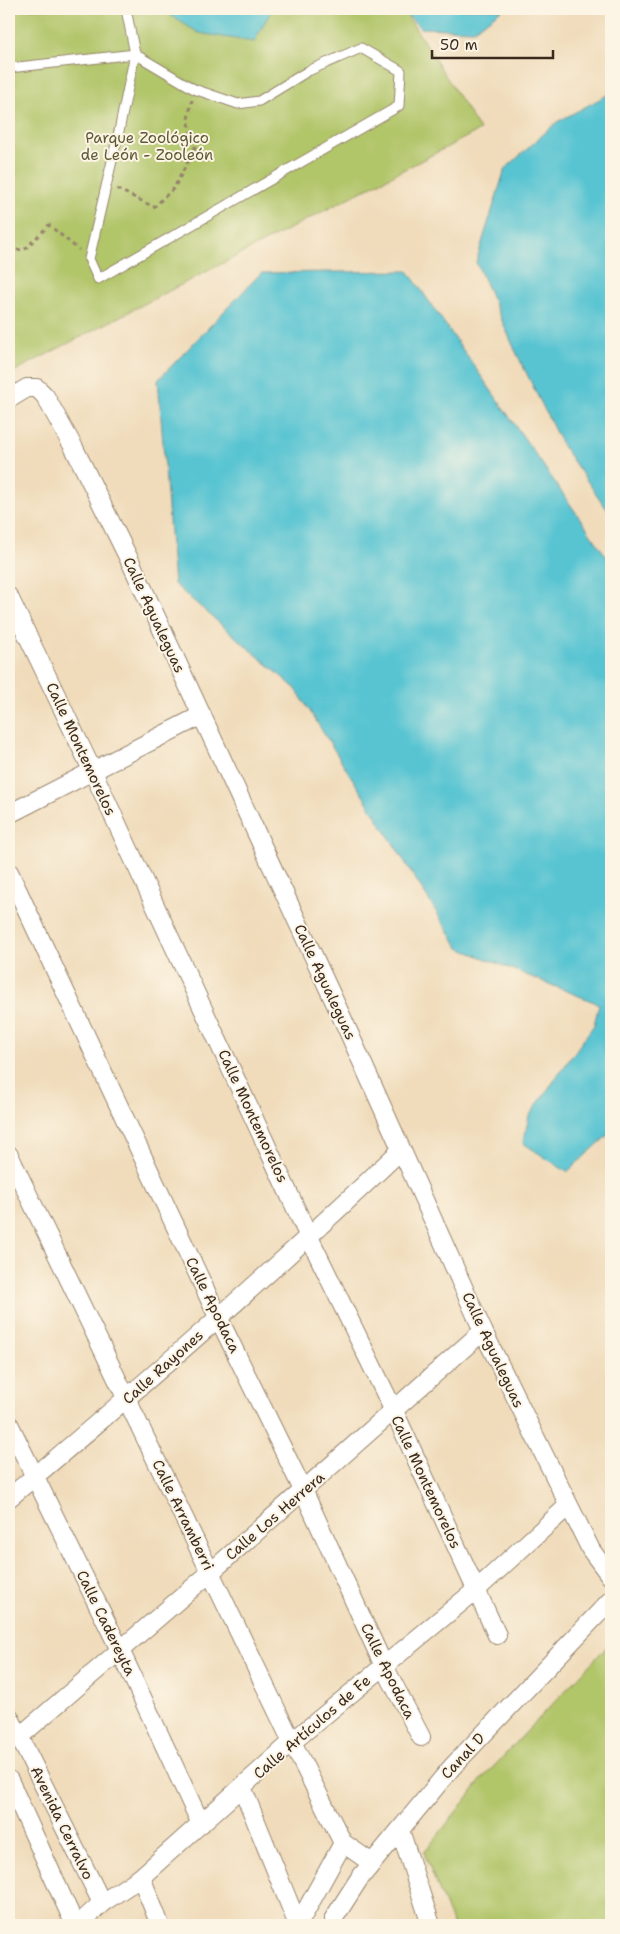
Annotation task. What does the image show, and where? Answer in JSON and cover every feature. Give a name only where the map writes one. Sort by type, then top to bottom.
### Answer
[{"type":"street","name":"Calle Agualeguas","points":[[9,399],[28,388],[37,388],[45,396],[100,500],[202,716],[483,1331],[568,1506],[591,1550],[611,1577]]},
{"type":"street","name":"Calle Montemorelos","points":[[9,597],[93,772],[309,1238],[394,1412],[497,1635]]},
{"type":"street","points":[[9,814],[202,716]]},
{"type":"street","name":"Calle Apodaca","points":[[9,872],[218,1317],[303,1490],[384,1666],[421,1738]]},
{"type":"street","name":"Calle Rayones","points":[[9,1498],[127,1399],[309,1238],[401,1150]]},
{"type":"street","name":"Calle Arramberri","points":[[9,1155],[292,1742],[343,1843],[372,1863]]},
{"type":"street","name":"Calle Los Herrera","points":[[20,1737],[394,1412],[483,1331]]},
{"type":"street","name":"Calle Cadereyta","points":[[9,1424],[120,1650],[202,1824]]},
{"type":"street","name":"Calle Artículos de Fe","points":[[77,1925],[102,1903],[141,1877],[292,1742],[476,1590],[568,1506]]},
{"type":"street","name":"Canal D","points":[[334,1925],[334,1918],[341,1906],[372,1863],[452,1767],[611,1600]]},
{"type":"street","name":"Avenida Cerralvo","points":[[9,1716],[102,1903]]},
{"type":"street","name":"Avenida Cerralvo","points":[[9,1780],[77,1925]]},
{"type":"street","points":[[242,1787],[298,1925]]},
{"type":"street","points":[[400,1830],[431,1925]]},
{"type":"street","points":[[298,1925],[343,1843]]},
{"type":"street","points":[[141,1877],[160,1925]]},
{"type":"lane","points":[[9,68],[135,54],[194,90],[238,104],[259,101],[308,71],[361,48],[401,71],[399,106],[98,279],[89,259],[135,54],[126,9]]},
{"type":"path","points":[[107,184],[154,207],[174,188],[195,148],[188,119],[194,90]]},
{"type":"path","points":[[9,251],[25,249],[49,225],[89,259]]},
{"type":"green space","name":"Parque Zoológico de León - Zooleón","points":[[9,9],[403,9],[480,130],[9,374]]},
{"type":"green space","points":[[611,1642],[611,1925],[453,1925],[424,1853],[482,1779]]},
{"type":"water","points":[[160,9],[272,9],[254,42],[199,33]]},
{"type":"water","points":[[400,9],[503,9],[474,30],[421,28]]},
{"type":"water","points":[[611,93],[611,515],[562,445],[515,350],[476,262],[505,169],[557,122]]},
{"type":"water","points":[[408,271],[611,563],[611,1128],[607,1136],[567,1172],[523,1143],[529,1116],[594,1025],[599,1004],[459,948],[296,689],[174,584],[158,380],[261,273]]}]
